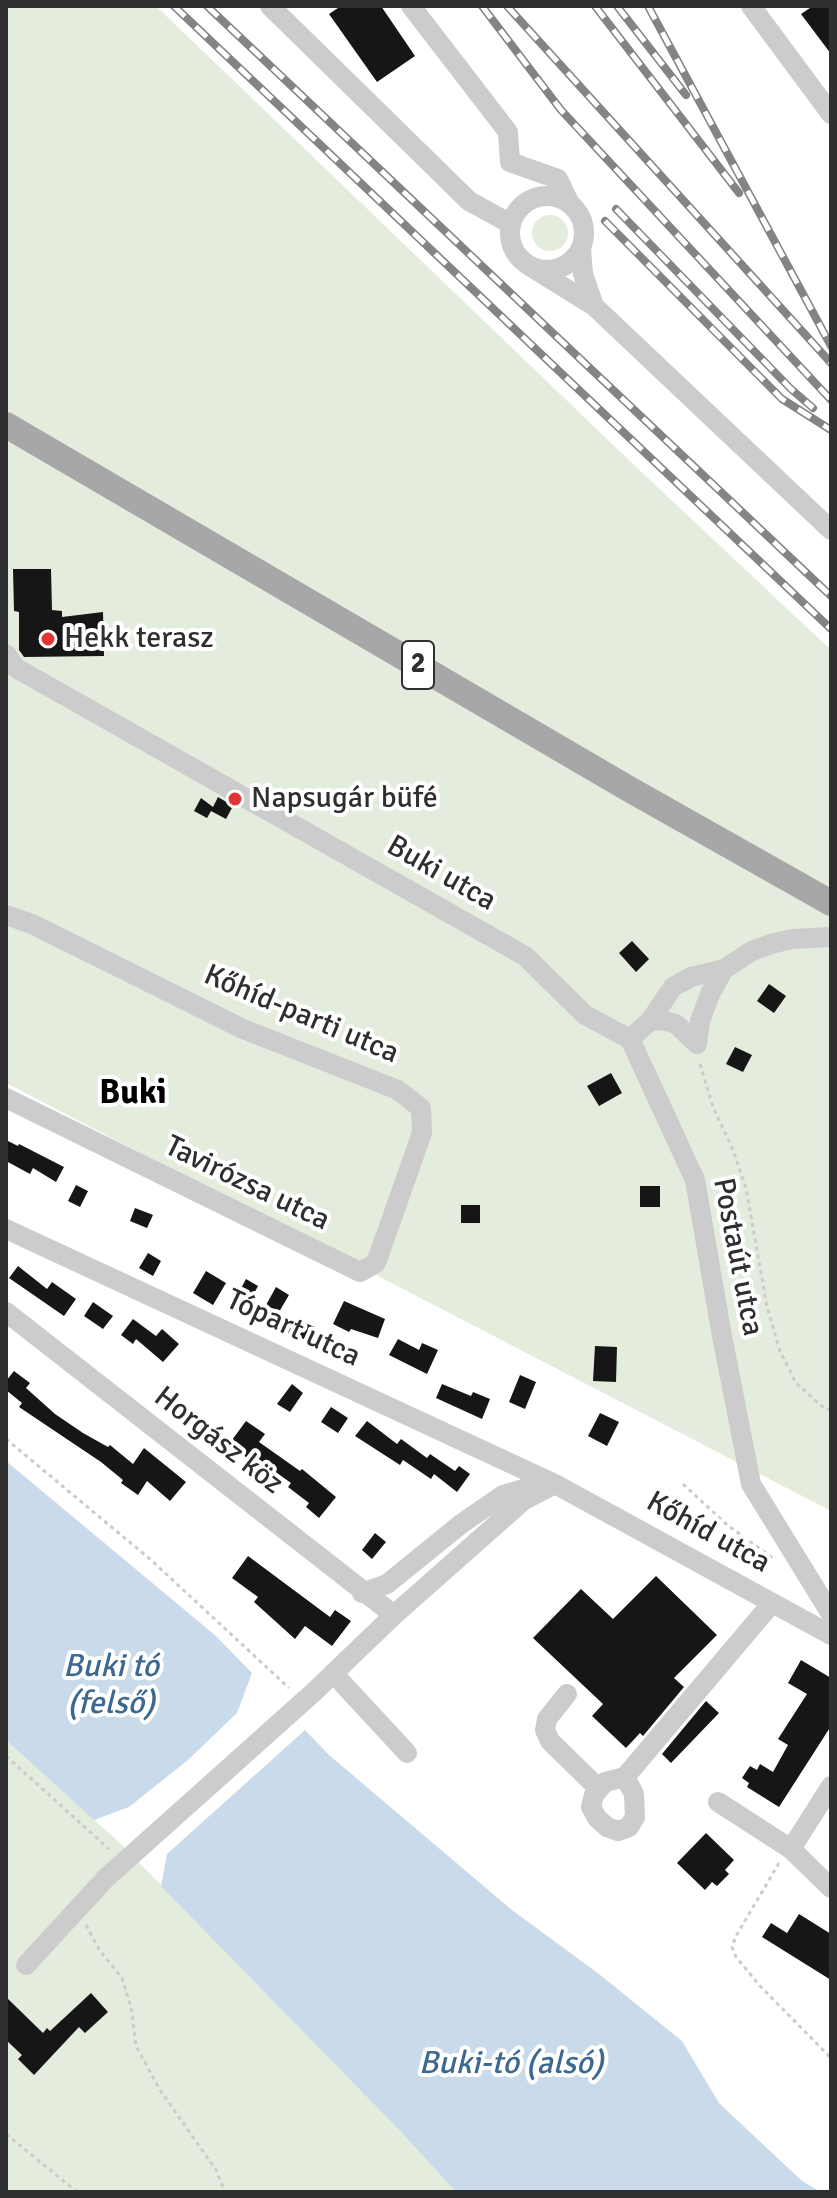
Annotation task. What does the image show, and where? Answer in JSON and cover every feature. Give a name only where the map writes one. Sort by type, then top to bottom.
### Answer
[{"type":"main road","name":"2","points":[[6,425],[629,789],[831,903]]},
{"type":"street","points":[[270,6],[469,201],[511,224]]},
{"type":"street","points":[[411,6],[508,132],[510,162],[558,179],[583,224],[583,274],[594,306]]},
{"type":"street","points":[[751,6],[831,114]]},
{"type":"street","points":[[570,204],[546,196],[524,204],[511,224],[513,247],[528,265],[594,306],[831,530]]},
{"type":"street","points":[[528,265],[552,270],[564,267],[581,249]]},
{"type":"street","name":"Buki utca","points":[[6,654],[16,668],[525,956],[585,1015],[630,1039]]},
{"type":"street","name":"Kőhíd-parti utca","points":[[6,915],[32,924],[243,1029],[398,1090],[421,1108],[422,1133],[376,1263]]},
{"type":"street","points":[[630,1039],[650,1021],[673,987],[691,977],[724,969],[752,951],[771,944],[792,939],[831,937]]},
{"type":"street","points":[[697,1044],[700,1021],[724,969]]},
{"type":"street","points":[[650,1021],[676,1024],[697,1044]]},
{"type":"street","name":"Postaút utca","points":[[630,1039],[695,1180],[751,1484],[831,1614]]},
{"type":"street","name":"Tavirózsa utca","points":[[6,1098],[360,1272],[376,1263]]},
{"type":"street","name":"Tópart utca","points":[[6,1229],[555,1484]]},
{"type":"street","name":"Horgász köz","points":[[6,1312],[394,1615]]},
{"type":"street","points":[[362,1593],[387,1584],[461,1524],[503,1495],[528,1486],[555,1484]]},
{"type":"street","points":[[26,1965],[105,1879],[394,1615],[524,1500],[555,1484]]},
{"type":"street","name":"Kőhíd utca","points":[[555,1484],[831,1635]]},
{"type":"street","points":[[625,1777],[632,1787],[635,1817],[629,1827],[618,1831],[607,1827],[591,1807],[599,1789],[605,1782],[625,1777],[772,1603]]},
{"type":"street","points":[[333,1673],[407,1753]]},
{"type":"street","points":[[567,1694],[547,1719],[545,1730],[550,1741],[599,1789]]},
{"type":"street","points":[[788,1847],[831,1786]]},
{"type":"street","points":[[718,1802],[788,1847],[831,1888]]},
{"type":"path","points":[[697,1044],[701,1072],[746,1188],[767,1307],[780,1351],[796,1383],[824,1408],[831,1410]]},
{"type":"path","points":[[6,1439],[151,1560],[296,1694]]},
{"type":"path","points":[[683,1484],[726,1524],[777,1562]]},
{"type":"path","points":[[6,1756],[98,1838]]},
{"type":"path","points":[[788,1847],[732,1947],[736,1957],[760,1986],[831,2058]]},
{"type":"path","points":[[78,1911],[100,1951],[122,1978],[131,2007],[136,2046],[160,2090],[216,2170],[225,2192]]},
{"type":"path","points":[[6,2134],[77,2192]]},
{"type":"green space","points":[[6,6],[156,6],[831,650],[831,1511],[6,1083]]},
{"type":"green space","points":[[550,215],[563,220],[568,233],[563,246],[550,251],[537,246],[532,233],[537,220]]},
{"type":"green space","points":[[6,1740],[121,1844],[456,2192],[6,2192]]},
{"type":"water","name":"Buki tó (felső)","points":[[6,1461],[216,1636],[252,1673],[237,1713],[188,1760],[129,1807],[94,1820],[6,1740]]},
{"type":"water","name":"Buki-tó (alsó)","points":[[305,1730],[329,1755],[512,1910],[599,1974],[682,2041],[719,2103],[802,2181],[821,2192],[456,2192],[161,1886],[167,1854]]},
{"type":"building","points":[[341,6],[381,6],[415,56],[377,82],[329,14]]},
{"type":"building","points":[[813,6],[831,6],[831,54],[801,14]]},
{"type":"building","points":[[13,569],[51,569],[52,610],[62,611],[62,617],[103,612],[104,656],[24,657],[19,650],[19,612],[14,611]]},
{"type":"building","points":[[218,797],[233,806],[226,819],[211,811],[207,818],[194,811],[201,798],[213,807]]},
{"type":"building","points":[[632,941],[649,959],[636,972],[619,953]]},
{"type":"building","points":[[769,984],[786,996],[774,1013],[757,1001]]},
{"type":"building","points":[[735,1047],[752,1055],[743,1072],[726,1064]]},
{"type":"building","points":[[611,1073],[622,1093],[599,1106],[587,1086]]},
{"type":"building","points":[[6,1140],[64,1167],[56,1182],[33,1168],[30,1174],[6,1161]]},
{"type":"building","points":[[76,1185],[88,1191],[80,1207],[68,1201]]},
{"type":"building","points":[[640,1186],[660,1186],[660,1207],[640,1207]]},
{"type":"building","points":[[461,1205],[480,1205],[480,1223],[461,1223]]},
{"type":"building","points":[[135,1208],[153,1215],[147,1228],[130,1221]]},
{"type":"building","points":[[148,1253],[161,1261],[153,1276],[139,1268]]},
{"type":"building","points":[[18,1266],[47,1289],[52,1282],[76,1299],[64,1316],[9,1278]]},
{"type":"building","points":[[206,1271],[226,1283],[213,1305],[193,1293]]},
{"type":"building","points":[[246,1279],[258,1286],[250,1301],[238,1294]]},
{"type":"building","points":[[276,1287],[289,1295],[279,1312],[266,1305]]},
{"type":"building","points":[[344,1301],[385,1319],[378,1338],[351,1329],[349,1332],[333,1324]]},
{"type":"building","points":[[93,1302],[113,1316],[103,1329],[84,1316]]},
{"type":"building","points":[[133,1319],[156,1336],[162,1329],[179,1344],[163,1362],[136,1339],[133,1344],[121,1335]]},
{"type":"building","points":[[294,1319],[315,1327],[309,1341],[288,1333]]},
{"type":"building","points":[[398,1339],[419,1350],[422,1343],[438,1350],[427,1374],[389,1355]]},
{"type":"building","points":[[595,1346],[617,1347],[616,1382],[593,1381]]},
{"type":"building","points":[[14,1371],[30,1383],[26,1388],[55,1414],[83,1433],[108,1447],[110,1445],[133,1464],[144,1448],[186,1482],[170,1501],[147,1481],[138,1495],[101,1462],[19,1407],[22,1403],[6,1390],[6,1381]]},
{"type":"building","points":[[520,1375],[536,1382],[525,1409],[509,1402]]},
{"type":"building","points":[[292,1384],[303,1393],[290,1412],[277,1404]]},
{"type":"building","points":[[442,1384],[471,1396],[473,1392],[490,1399],[482,1419],[436,1398]]},
{"type":"building","points":[[331,1407],[348,1418],[338,1433],[321,1422]]},
{"type":"building","points":[[600,1413],[619,1422],[607,1446],[588,1436]]},
{"type":"building","points":[[246,1421],[265,1434],[259,1442],[300,1471],[302,1469],[336,1497],[319,1518],[306,1507],[309,1503],[288,1487],[291,1483],[250,1454],[247,1458],[229,1444]]},
{"type":"building","points":[[367,1421],[397,1444],[401,1439],[427,1458],[430,1454],[455,1471],[459,1466],[470,1474],[457,1492],[434,1474],[431,1479],[403,1460],[400,1465],[355,1436]]},
{"type":"building","points":[[375,1533],[386,1542],[372,1559],[362,1550]]},
{"type":"building","points":[[248,1556],[330,1617],[335,1610],[351,1621],[332,1646],[305,1626],[295,1639],[254,1602],[258,1597],[232,1578]]},
{"type":"building","points":[[656,1576],[717,1635],[674,1678],[684,1687],[643,1736],[640,1733],[626,1748],[592,1716],[603,1704],[533,1638],[581,1589],[613,1619]]},
{"type":"building","points":[[801,1660],[831,1678],[831,1726],[779,1807],[747,1787],[749,1783],[742,1778],[750,1766],[757,1770],[760,1764],[773,1772],[788,1745],[778,1739],[807,1694],[788,1683]]},
{"type":"building","points":[[706,1701],[719,1713],[671,1763],[662,1754]]},
{"type":"building","points":[[706,1833],[734,1860],[725,1870],[729,1874],[717,1886],[712,1882],[705,1890],[677,1863]]},
{"type":"building","points":[[799,1914],[831,1934],[831,1980],[762,1937],[771,1923],[787,1933]]},
{"type":"building","points":[[91,1993],[108,2012],[85,2033],[79,2027],[34,2075],[18,2059],[22,2055],[6,2040],[6,1997],[43,2033],[47,2028],[50,2031]]},
{"type":"railway","points":[[174,6],[831,629]]},
{"type":"railway","points":[[207,6],[831,596]]},
{"type":"railway","points":[[482,6],[561,110],[831,400]]},
{"type":"railway","points":[[507,6],[831,363]]},
{"type":"railway","points":[[595,6],[739,193]]},
{"type":"railway","points":[[617,6],[686,95]]},
{"type":"railway","points":[[648,6],[831,346]]},
{"type":"railway","points":[[616,209],[813,408]]},
{"type":"railway","points":[[605,221],[782,399],[831,430]]},
{"type":"place","name":"Hekk terasz","points":[[48,639]]},
{"type":"place","name":"Napsugár büfé","points":[[235,799]]},
{"type":"district","name":"Buki","points":[[133,1094]]}]
